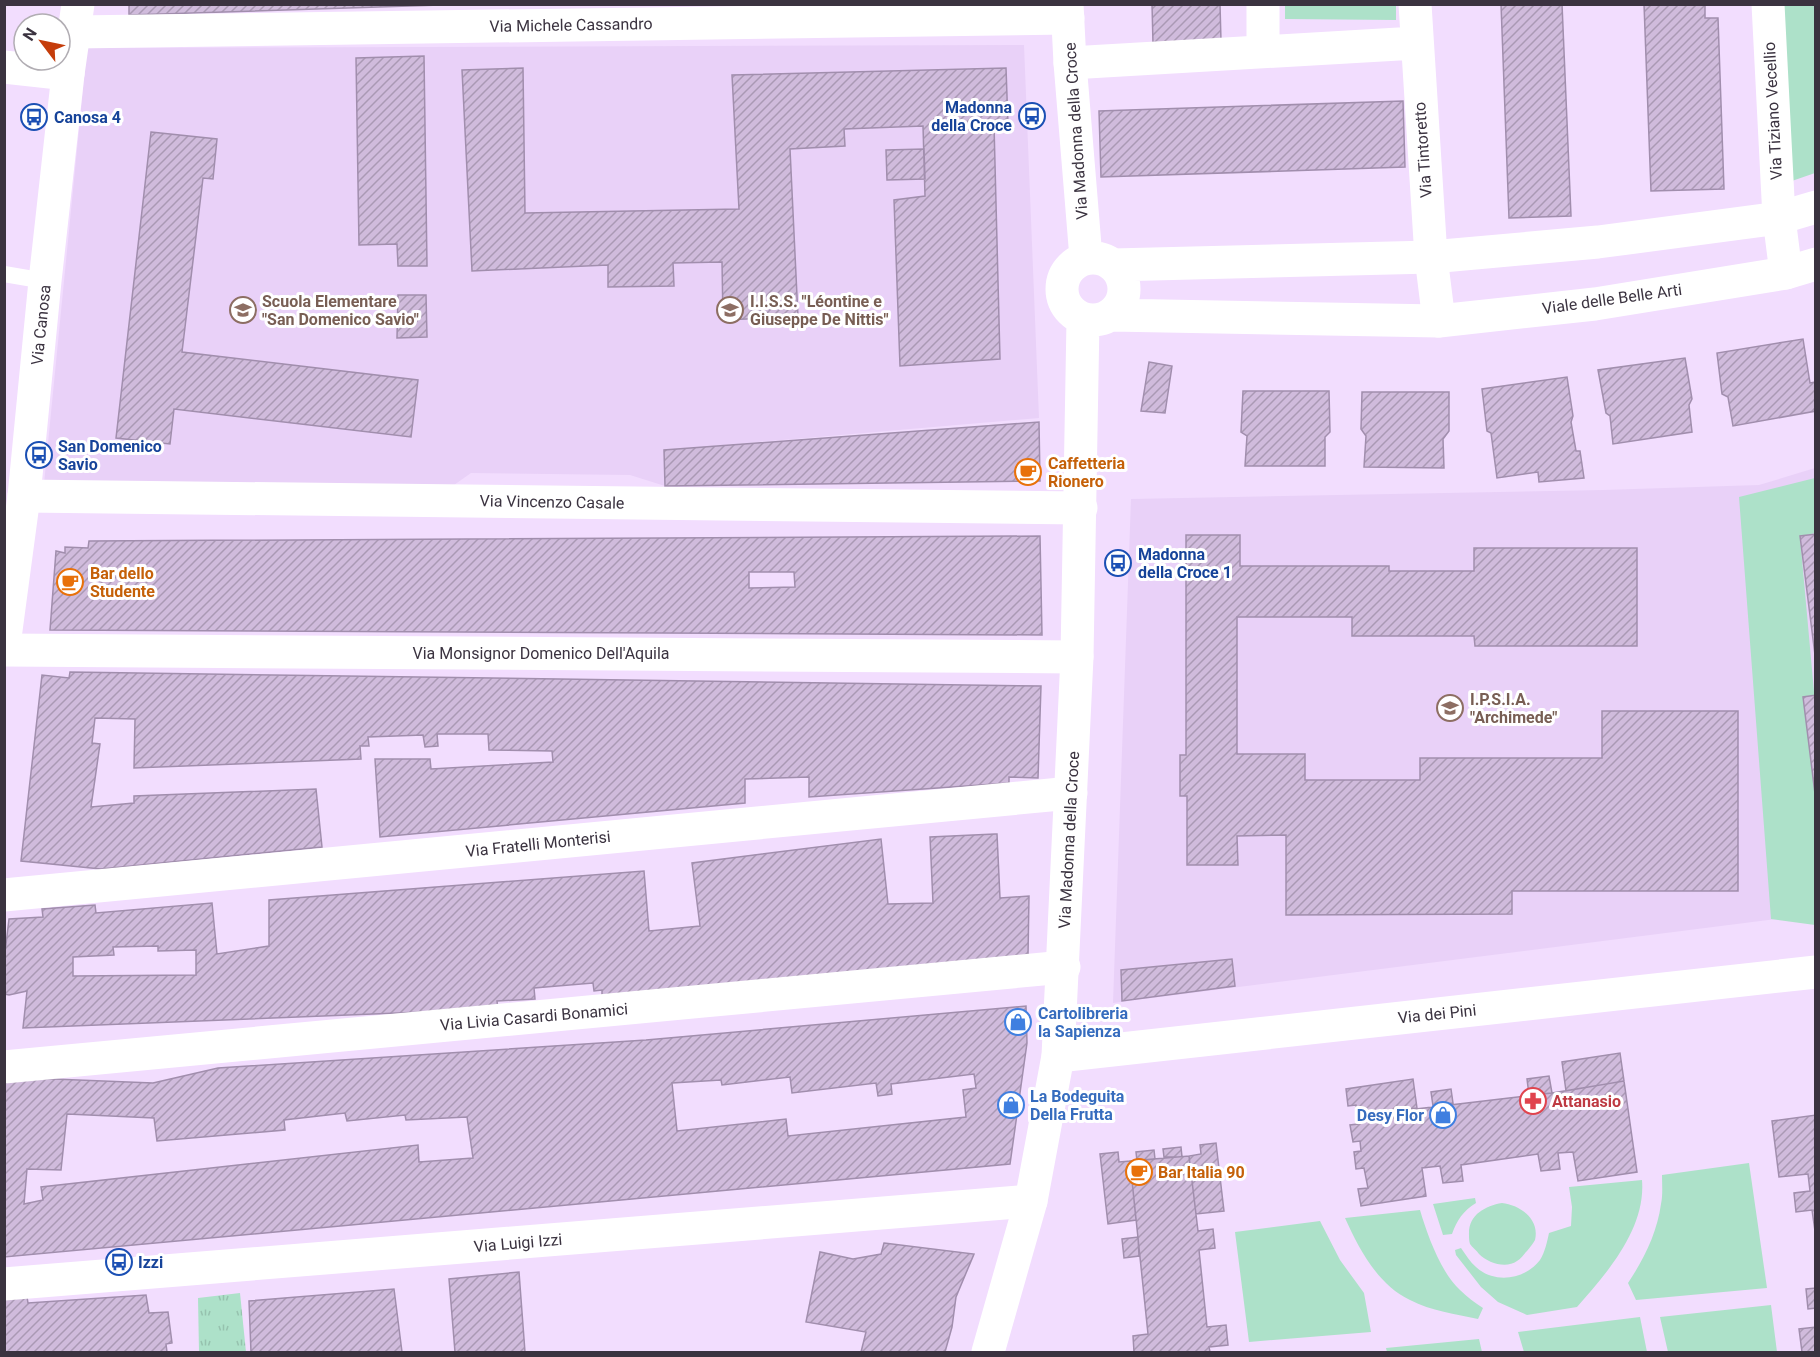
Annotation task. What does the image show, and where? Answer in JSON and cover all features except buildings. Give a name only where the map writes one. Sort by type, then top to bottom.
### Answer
[{"type":"street","points":[[1263,4],[1263,51]]},
{"type":"street","name":"Via Tintoretto","points":[[1415,4],[1431,257]]},
{"type":"street","name":"Via Tiziano Vecellio","points":[[1768,4],[1779,218]]},
{"type":"street","name":"Via Michele Cassandro","points":[[76,18],[1067,11]]},
{"type":"street","name":"Via Madonna della Croce","points":[[988,1353],[1031,1201],[1058,1056],[1064,967],[1081,508],[1097,317],[1121,304],[1124,294],[1124,283],[1119,272],[1100,262],[1070,63],[1067,11]]},
{"type":"street","name":"Via Canosa","points":[[4,645],[14,494],[45,281],[76,18]]},
{"type":"street","points":[[1070,63],[1416,43]]},
{"type":"street","points":[[4,66],[68,74]]},
{"type":"street","points":[[1097,317],[1074,315],[1066,307],[1062,297],[1061,286],[1064,275],[1077,262],[1431,257],[1598,242],[1779,218],[1815,207]]},
{"type":"street","name":"Viale delle Belle Arti","points":[[1097,317],[1439,321],[1594,304],[1801,268],[1779,218]]},
{"type":"street","points":[[1431,257],[1439,321]]},
{"type":"street","name":"Via Vincenzo Casale","points":[[14,494],[1081,508]]},
{"type":"street","name":"Via Monsignor Domenico Dell'Aquila","points":[[4,650],[1077,657]]},
{"type":"street","name":"Via Fratelli Monterisi","points":[[4,895],[1071,792]]},
{"type":"street","name":"Via Livia Casardi Bonamici","points":[[4,1067],[1064,967]]},
{"type":"street","name":"Via dei Pini","points":[[1058,1056],[1815,972]]},
{"type":"street","name":"Via Luigi Izzi","points":[[4,1284],[1031,1201]]},
{"type":"lane","points":[[4,274],[45,281]]},
{"type":"shaded area","name":"I.I.S.S. \"Léontine e Giuseppe De Nittis\"","points":[[1024,45],[1039,418],[665,450],[665,486],[630,475],[471,473],[454,485],[44,484],[87,48]]},
{"type":"shaded area","name":"I.P.S.I.A. \"Archimede\"","points":[[1815,468],[1815,914],[1113,1003],[1131,499],[1759,485]]},
{"type":"green space","points":[[1285,5],[1396,5],[1396,20],[1285,19]]},
{"type":"green space","points":[[1780,5],[1816,5],[1815,173],[1789,182]]},
{"type":"green space","points":[[1815,478],[1815,533],[1800,537],[1816,714],[1815,925],[1771,919],[1739,497]]},
{"type":"green space","points":[[1749,1163],[1767,1288],[1636,1300],[1628,1283],[1653,1235],[1662,1201],[1662,1175]]},
{"type":"green space","points":[[1642,1180],[1642,1198],[1631,1233],[1612,1265],[1577,1307],[1527,1315],[1498,1302],[1481,1287],[1456,1255],[1455,1250],[1461,1248],[1474,1265],[1491,1276],[1509,1277],[1526,1272],[1540,1260],[1549,1233],[1571,1226],[1572,1207],[1569,1187]]},
{"type":"green space","points":[[1475,1198],[1476,1203],[1461,1216],[1452,1234],[1443,1235],[1433,1204]]},
{"type":"green space","points":[[1502,1203],[1509,1204],[1527,1214],[1536,1232],[1535,1240],[1522,1256],[1508,1265],[1497,1264],[1483,1257],[1469,1240],[1469,1228],[1475,1217],[1484,1209]]},
{"type":"green space","points":[[1420,1210],[1431,1241],[1447,1274],[1463,1293],[1483,1308],[1478,1319],[1426,1307],[1410,1300],[1388,1285],[1371,1265],[1345,1218]]},
{"type":"green space","points":[[1320,1221],[1340,1260],[1364,1293],[1371,1332],[1249,1342],[1235,1232]]},
{"type":"green space","points":[[240,1293],[246,1352],[199,1352],[198,1298]]},
{"type":"green space","points":[[1771,1305],[1777,1352],[1668,1352],[1660,1317]]},
{"type":"green space","points":[[1640,1317],[1647,1352],[1524,1352],[1518,1332]]},
{"type":"green space","points":[[1479,1339],[1482,1352],[1387,1352],[1386,1348]]},
{"type":"place","name":"Madonna della Croce","points":[[1032,116]]},
{"type":"place","name":"Canosa 4","points":[[34,117]]},
{"type":"place","name":"Scuola Elementare \"San Domenico Savio\"","points":[[243,310]]},
{"type":"place","name":"I.I.S.S. \"Léontine e Giuseppe De Nittis\"","points":[[730,310]]},
{"type":"place","name":"San Domenico Savio","points":[[39,455]]},
{"type":"place","name":"Caffetteria Rionero","points":[[1028,472]]},
{"type":"place","name":"Madonna della Croce 1","points":[[1118,563]]},
{"type":"place","name":"Bar dello Studente","points":[[70,582]]},
{"type":"place","name":"I.P.S.I.A. \"Archimede\"","points":[[1450,708]]},
{"type":"place","name":"Cartolibreria la Sapienza","points":[[1018,1022]]},
{"type":"place","name":"Attanasio","points":[[1533,1101]]},
{"type":"place","name":"La Bodeguita Della Frutta","points":[[1011,1105]]},
{"type":"place","name":"Desy Flor","points":[[1443,1115]]},
{"type":"place","name":"Bar Italia 90","points":[[1139,1172]]},
{"type":"place","name":"Izzi","points":[[119,1262]]}]
